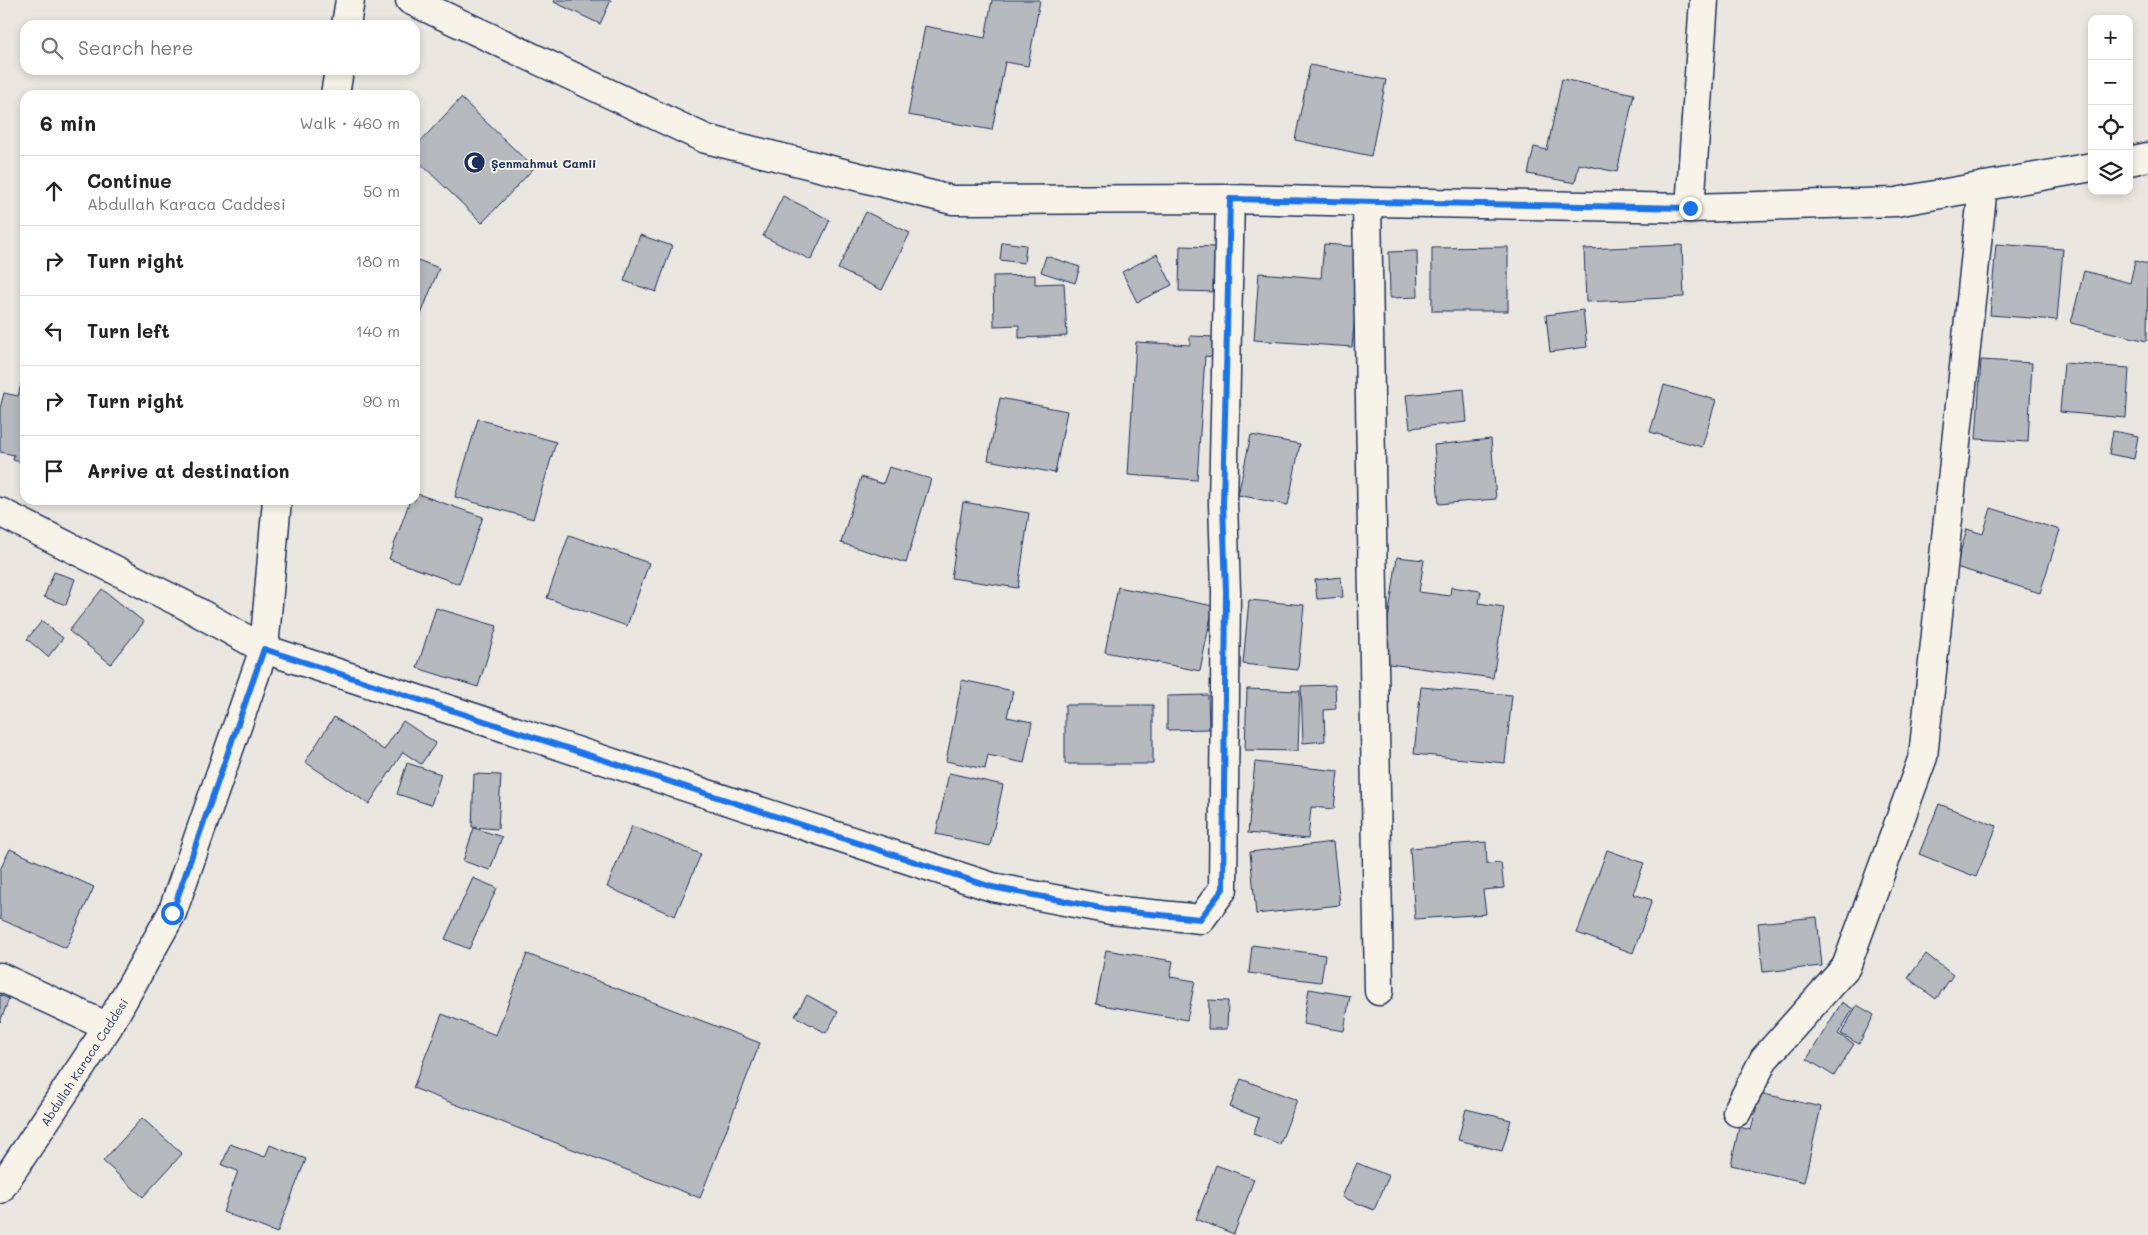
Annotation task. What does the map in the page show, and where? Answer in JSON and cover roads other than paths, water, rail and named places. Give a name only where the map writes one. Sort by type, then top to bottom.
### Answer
[{"type":"street","points":[[347,20],[350,0]]},
{"type":"street","points":[[410,0],[706,139],[952,200],[1230,199],[1690,208],[1896,202],[2088,168]]},
{"type":"street","points":[[1690,208],[1704,0]]},
{"type":"street","points":[[336,90],[338,75]]},
{"type":"street","points":[[2133,160],[2148,158]]},
{"type":"street","points":[[1737,1112],[1764,1059],[1846,967],[1923,757],[1984,186]]},
{"type":"street","points":[[0,512],[185,605],[264,649],[992,887],[1111,910],[1200,919],[1223,889],[1226,592],[1223,503],[1230,199]]},
{"type":"street","points":[[1367,201],[1379,991]]},
{"type":"street","name":"Abdullah Karaca Caddesi","points":[[0,1189],[108,1028],[172,913],[264,649],[277,505]]},
{"type":"street","points":[[0,977],[108,1028]]},
{"type":"place","name":"Şenmahmut Camii","points":[[475,163]]}]
